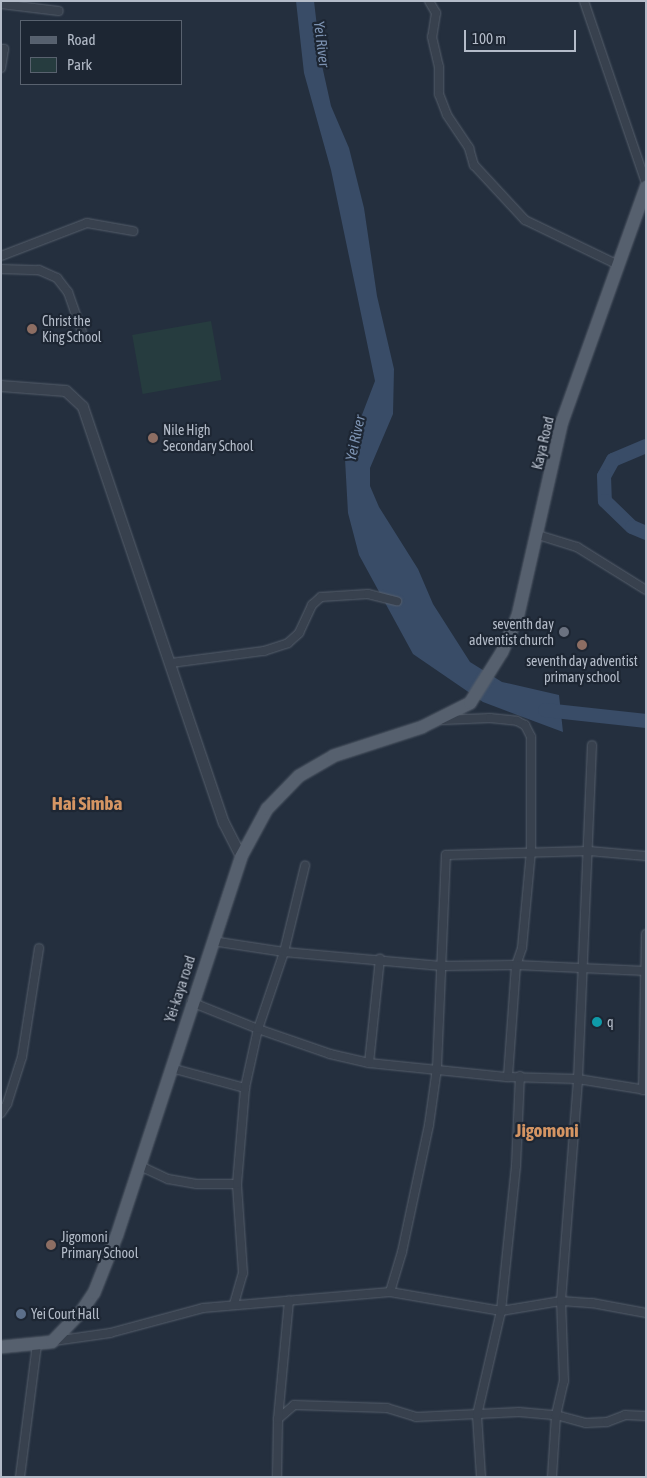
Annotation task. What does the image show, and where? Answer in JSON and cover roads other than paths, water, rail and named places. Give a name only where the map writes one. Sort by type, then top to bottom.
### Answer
[{"type":"main road","name":"Kaya Road","points":[[470,703],[496,662],[518,615],[538,535],[562,422],[616,264],[646,187]]},
{"type":"main road","name":"Yei-kaya road","points":[[52,1342],[81,1312],[94,1293],[105,1270],[212,941],[241,858],[262,816],[299,776],[333,756],[439,720],[470,703]]},
{"type":"main road","points":[[1,1347],[52,1342]]},
{"type":"street","points":[[429,1],[436,13],[432,37],[439,67],[439,94],[447,116],[469,148],[474,165],[525,220],[616,264]]},
{"type":"street","points":[[584,1],[646,182]]},
{"type":"street","points":[[1,4],[59,11]]},
{"type":"street","points":[[1,49],[4,49],[1,68]]},
{"type":"street","points":[[1,256],[87,223],[133,231]]},
{"type":"street","points":[[1,269],[39,270],[57,278],[68,292],[82,332]]},
{"type":"street","points":[[1,386],[66,391],[83,407],[130,550],[172,662],[224,823],[241,858]]},
{"type":"street","points":[[538,535],[577,547],[646,590]]},
{"type":"street","points":[[172,662],[264,651],[288,643],[298,633],[312,605],[322,597],[368,594],[397,601]]},
{"type":"street","points":[[439,720],[490,718],[525,725],[532,737],[530,851],[522,948],[516,965],[508,1077]]},
{"type":"street","points":[[552,1477],[556,1415],[564,1381],[561,1301],[578,1079],[592,745]]},
{"type":"street","points":[[390,1292],[402,1252],[429,1125],[437,1068],[446,855],[530,851],[589,851],[646,856]]},
{"type":"street","points":[[234,1304],[243,1273],[237,1184],[245,1088],[258,1029],[284,952],[305,866]]},
{"type":"street","points":[[191,1002],[258,1029],[369,1063],[437,1068],[508,1077],[578,1079],[644,1090],[646,934]]},
{"type":"street","points":[[212,941],[284,952],[441,966],[516,965],[582,970],[645,971]]},
{"type":"street","points":[[1,1112],[7,1104],[22,1056],[39,948]]},
{"type":"street","points":[[369,1063],[380,960]]},
{"type":"street","points":[[171,1068],[245,1088]]},
{"type":"street","points":[[481,1477],[478,1415],[501,1311],[516,1166],[520,1076]]},
{"type":"street","points":[[140,1166],[168,1179],[187,1182],[237,1184]]},
{"type":"street","points":[[52,1342],[110,1333],[169,1316],[234,1304],[390,1292],[501,1311],[561,1301],[592,1303],[646,1313]]},
{"type":"street","points":[[277,1477],[278,1419],[289,1301]]},
{"type":"street","points":[[20,1477],[37,1344]]},
{"type":"street","points":[[278,1419],[294,1405],[387,1408],[416,1417],[519,1412],[556,1415],[586,1423],[607,1422],[625,1415],[646,1416]]},
{"type":"water","points":[[296,1],[314,1],[321,61],[331,106],[349,148],[364,208],[377,296],[394,369],[393,414],[370,468],[370,486],[379,507],[418,569],[433,604],[470,662],[502,682],[559,695],[563,732],[483,702],[413,654],[359,555],[348,513],[345,459],[375,381],[331,170],[304,73]]},
{"type":"waterway","name":"Yei River","points":[[646,446],[613,460],[604,476],[605,501],[632,527],[646,533]]},
{"type":"waterway","name":"Yei River","points":[[545,710],[646,721]]},
{"type":"place","name":"Christ the King School","points":[[32,329]]},
{"type":"place","name":"Nile High Secondary School","points":[[153,438]]},
{"type":"place","name":"seventh day adventist church","points":[[564,632]]},
{"type":"place","name":"seventh day adventist primary school","points":[[582,645]]},
{"type":"place","name":"q","points":[[597,1022]]},
{"type":"place","name":"Jigomoni Primary School","points":[[51,1245]]},
{"type":"place","name":"Yei Court Hall","points":[[21,1314]]},
{"type":"district","name":"Hai Simba","points":[[87,804]]},
{"type":"district","name":"Jigomoni","points":[[547,1131]]}]
